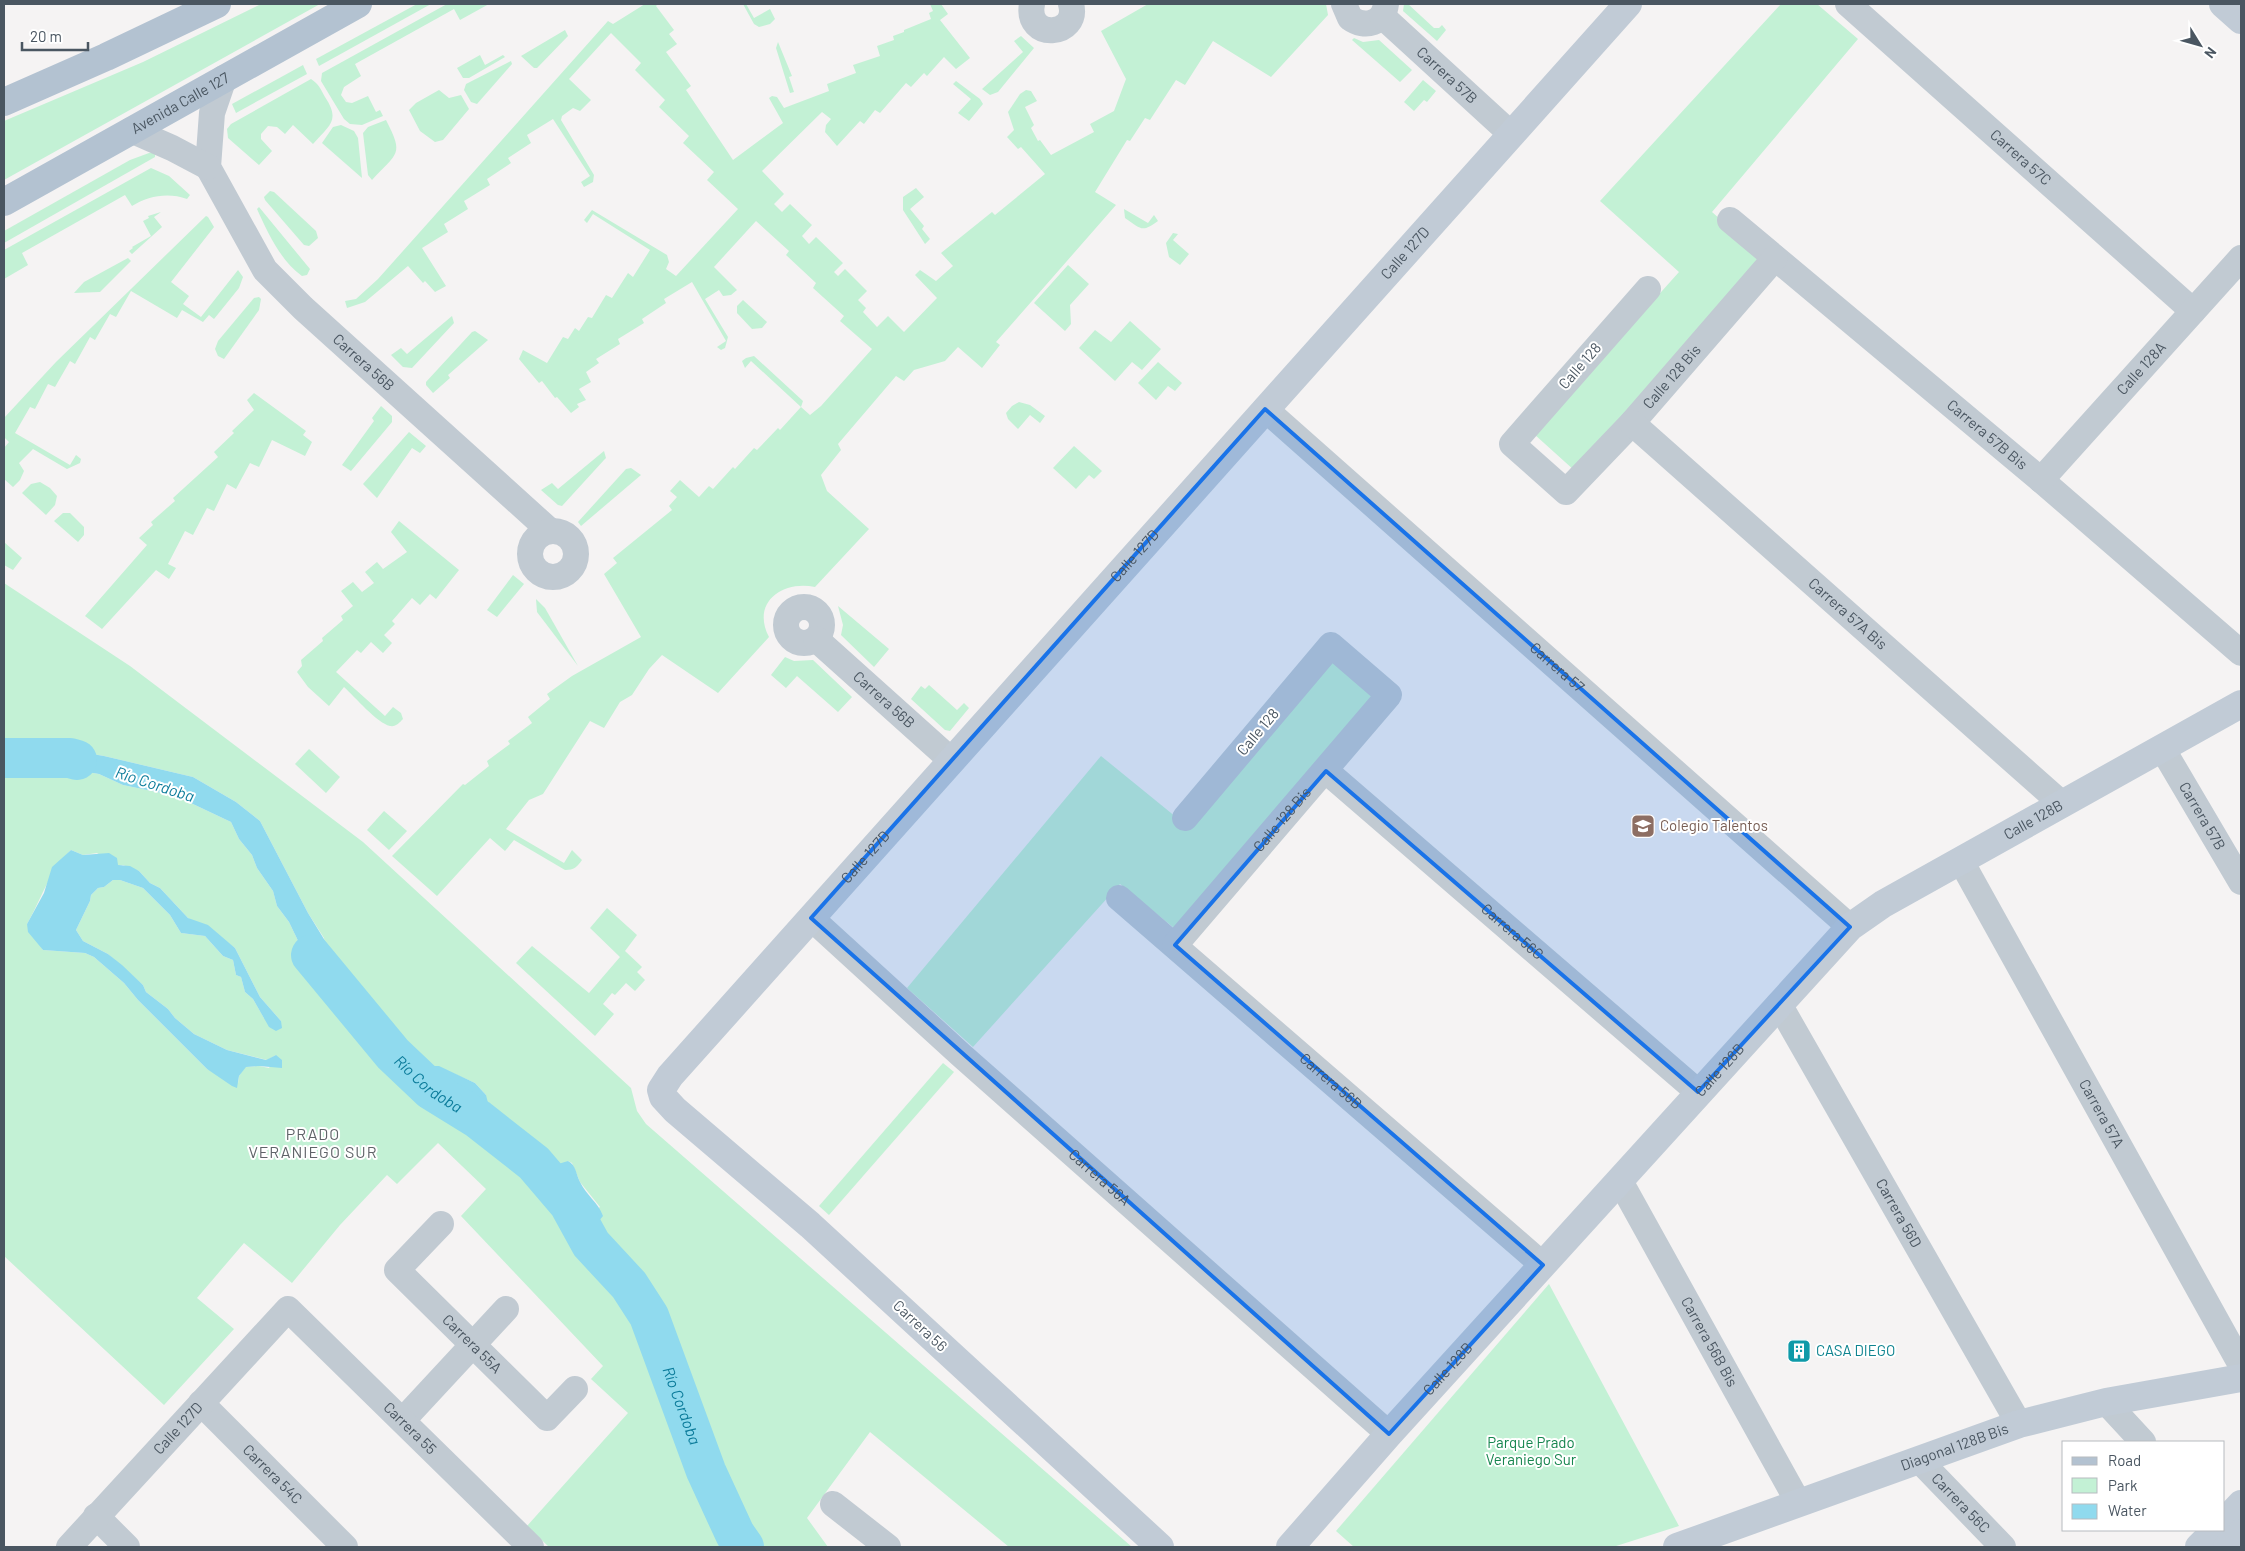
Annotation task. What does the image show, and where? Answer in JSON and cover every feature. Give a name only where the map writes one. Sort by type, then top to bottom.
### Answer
[{"type":"main road","points":[[11,98],[217,4]]},
{"type":"main road","name":"Avenida Calle 127","points":[[4,202],[358,4]]},
{"type":"street","points":[[1032,4],[1032,18],[1036,24],[1047,31],[1060,29],[1066,25],[1072,13],[1071,4]]},
{"type":"street","name":"Carrera 57B","points":[[1344,4],[1350,18],[1356,22],[1370,24],[1384,10],[1511,134]]},
{"type":"street","name":"Calle 127D","points":[[675,1110],[667,1102],[661,1090],[670,1076],[1628,4]]},
{"type":"street","name":"Carrera 57C","points":[[1848,4],[2193,311]]},
{"type":"street","points":[[2223,4],[2241,20]]},
{"type":"street","points":[[131,130],[166,145],[208,168],[212,113],[224,78]]},
{"type":"street","name":"Carrera 56B","points":[[208,168],[265,270],[282,288],[550,531]]},
{"type":"street","name":"Carrera 57B Bis","points":[[1730,220],[2041,480],[2241,653]]},
{"type":"street","name":"Calle 128 Bis","points":[[1566,492],[1632,422],[1775,258]]},
{"type":"street","name":"Calle 128A","points":[[2041,480],[2241,258]]},
{"type":"street","name":"Calle 128","points":[[1566,492],[1512,444],[1648,289]]},
{"type":"street","name":"Carrera 57","points":[[1265,409],[1850,927]]},
{"type":"street","name":"Carrera 57A Bis","points":[[1632,422],[2062,804]]},
{"type":"street","name":"Carrera 56B","points":[[816,638],[952,761]]},
{"type":"street","name":"Calle 128","points":[[1185,818],[1330,645],[1389,695]]},
{"type":"street","name":"Calle 128 Bis","points":[[1175,945],[1389,695]]},
{"type":"street","name":"Calle 128B","points":[[1290,1547],[1389,1434],[1850,927],[1883,904],[2241,704]]},
{"type":"street","name":"Carrera 57B","points":[[2162,748],[2241,882]]},
{"type":"street","name":"Carrera 56C","points":[[1326,770],[1698,1092]]},
{"type":"street","name":"Carrera 57A","points":[[1961,861],[2241,1365]]},
{"type":"street","name":"Carrera 56B","points":[[1119,898],[1543,1265]]},
{"type":"street","name":"Carrera 56A","points":[[811,918],[961,1055],[1389,1434]]},
{"type":"street","name":"Carrera 56D","points":[[1779,1004],[2019,1424]]},
{"type":"street","name":"Carrera 56","points":[[675,1110],[810,1225],[1160,1547]]},
{"type":"street","name":"Carrera 56B Bis","points":[[1620,1181],[1798,1502]]},
{"type":"street","name":"Carrera 55A","points":[[441,1224],[397,1270],[548,1418],[575,1390]]},
{"type":"street","name":"Calle 127D","points":[[69,1547],[288,1309]]},
{"type":"street","name":"Carrera 55","points":[[288,1309],[403,1420],[528,1546]]},
{"type":"street","points":[[403,1420],[506,1309]]},
{"type":"street","name":"Diagonal 128B Bis","points":[[1686,1546],[1798,1502],[2019,1424],[2106,1402],[2241,1378]]},
{"type":"street","points":[[2106,1402],[2142,1441]]},
{"type":"street","name":"Carrera 54C","points":[[201,1403],[345,1547]]},
{"type":"street","name":"Carrera 56C","points":[[1919,1460],[2003,1547]]},
{"type":"street","points":[[833,1504],[888,1547]]},
{"type":"street","points":[[2199,1547],[2227,1534],[2241,1504]]},
{"type":"street","points":[[96,1516],[127,1547]]},
{"type":"highlighted area","points":[[1265,409],[1850,927],[1698,1092],[1326,771],[1175,945],[1543,1265],[1389,1434],[811,918]]},
{"type":"green space","points":[[261,4],[320,4],[4,180],[4,121],[143,62]]},
{"type":"green space","points":[[417,4],[431,4],[319,66],[316,59]]},
{"type":"green space","points":[[447,4],[489,4],[460,20],[454,9],[355,64],[361,76],[344,87],[341,95],[346,102],[352,103],[368,96],[376,112],[380,110],[383,116],[362,125],[350,124],[344,119],[321,81],[322,73]]},
{"type":"green space","points":[[645,4],[658,4],[656,6],[674,30],[669,34],[677,44],[666,52],[691,86],[686,90],[733,160],[783,123],[769,98],[772,96],[777,97],[784,108],[829,91],[827,84],[856,73],[853,65],[880,56],[877,46],[894,40],[893,36],[904,32],[904,30],[931,19],[929,13],[933,11],[930,4],[941,4],[948,14],[940,20],[970,58],[956,69],[944,57],[927,76],[924,73],[911,87],[906,83],[880,113],[875,110],[864,124],[860,121],[837,146],[825,132],[826,125],[831,119],[822,112],[762,171],[784,194],[774,204],[782,212],[790,204],[812,225],[802,236],[809,244],[816,237],[843,263],[834,272],[838,276],[845,269],[867,291],[858,300],[866,308],[863,312],[877,327],[888,316],[904,332],[937,298],[915,275],[920,270],[936,281],[953,266],[941,253],[992,212],[995,215],[1045,174],[1021,147],[1018,149],[1007,137],[1014,130],[1008,112],[1020,94],[1026,90],[1031,91],[1037,101],[1025,107],[1034,125],[1031,128],[1038,141],[1040,140],[1051,155],[1094,132],[1090,124],[1114,111],[1126,79],[1101,31],[1148,4],[1326,4],[1328,15],[1271,77],[1213,41],[1185,85],[1176,80],[1150,120],[1145,118],[1130,141],[1127,140],[1095,192],[1116,205],[996,342],[1000,345],[982,368],[958,347],[945,361],[914,370],[904,381],[896,376],[838,444],[841,450],[821,475],[827,491],[869,529],[815,587],[791,587],[773,597],[767,604],[764,614],[764,625],[769,637],[718,693],[662,655],[649,669],[632,695],[620,702],[604,728],[590,721],[543,794],[529,800],[506,829],[564,863],[572,850],[582,860],[577,866],[573,869],[565,870],[514,840],[505,851],[490,838],[437,896],[392,856],[463,784],[465,785],[489,766],[487,761],[510,744],[508,741],[532,723],[528,717],[550,699],[547,694],[572,676],[641,637],[604,574],[617,563],[613,558],[672,510],[669,506],[677,497],[670,491],[680,480],[699,497],[709,486],[713,489],[754,448],[757,450],[778,428],[780,430],[801,407],[810,415],[821,406],[872,349],[840,321],[844,316],[813,288],[816,283],[786,255],[789,251],[756,221],[714,267],[737,290],[731,295],[723,296],[719,290],[705,299],[728,337],[725,348],[721,350],[717,347],[726,341],[692,282],[664,299],[666,303],[642,319],[644,323],[618,339],[620,344],[596,359],[599,363],[586,372],[591,382],[579,389],[586,400],[577,404],[579,407],[571,413],[557,397],[555,398],[542,381],[539,383],[519,359],[523,350],[547,363],[563,337],[568,339],[575,328],[579,331],[588,317],[592,318],[606,295],[612,298],[628,273],[633,277],[650,250],[593,214],[587,223],[584,220],[592,210],[667,255],[669,262],[666,269],[676,276],[738,209],[707,180],[714,172],[683,143],[689,136],[659,107],[665,100],[635,70],[641,63],[611,33],[569,79],[591,100],[580,111],[573,108],[562,116],[561,120],[594,175],[593,182],[584,187],[581,182],[590,176],[553,119],[527,135],[531,143],[508,158],[511,163],[487,179],[490,185],[464,201],[468,209],[444,224],[448,232],[422,248],[446,286],[435,292],[425,281],[423,283],[408,266],[365,302],[347,308],[345,301],[356,299],[378,279],[608,21],[613,24]]},
{"type":"green space","points":[[743,4],[746,4],[754,18],[770,9],[775,19],[770,24],[759,27],[754,24]]},
{"type":"green space","points":[[1404,4],[1408,4],[1434,28],[1439,28],[1442,25],[1446,30],[1437,41],[1403,11]]},
{"type":"green space","points":[[1781,4],[1817,4],[1858,39],[1712,212],[1765,259],[1575,471],[1534,434],[1679,272],[1600,201]]},
{"type":"green space","points":[[565,30],[568,36],[537,68],[534,68],[521,56]]},
{"type":"green space","points":[[1021,36],[1034,48],[998,92],[990,95],[982,89],[1023,52],[1014,41]]},
{"type":"green space","points":[[1354,38],[1363,42],[1379,40],[1412,70],[1400,82],[1352,40]]},
{"type":"green space","points":[[778,42],[792,76],[789,77],[794,92],[790,93],[776,48]]},
{"type":"green space","points":[[480,55],[485,65],[503,55],[505,57],[469,78],[463,78],[457,68]]},
{"type":"green space","points":[[511,61],[512,64],[477,104],[471,102],[464,90],[466,84]]},
{"type":"green space","points":[[303,65],[307,74],[236,113],[232,104]]},
{"type":"green space","points":[[311,79],[320,87],[332,112],[331,122],[313,144],[293,125],[285,134],[277,127],[268,126],[261,134],[261,139],[272,151],[259,165],[228,138],[227,129],[231,124]]},
{"type":"green space","points":[[1423,80],[1436,91],[1427,102],[1424,100],[1414,111],[1404,102]]},
{"type":"green space","points":[[956,81],[980,99],[983,104],[969,121],[958,113],[971,99],[953,84]]},
{"type":"green space","points":[[439,90],[449,98],[461,95],[469,109],[443,140],[435,142],[420,131],[409,110],[416,103]]},
{"type":"green space","points":[[386,120],[395,140],[396,153],[372,180],[368,175],[363,133],[368,127]]},
{"type":"green space","points":[[341,125],[354,131],[358,138],[362,178],[322,143],[333,127]]},
{"type":"green space","points":[[149,153],[155,153],[155,157],[4,243],[4,231],[130,160]]},
{"type":"green space","points":[[151,168],[169,176],[190,195],[187,199],[173,196],[158,196],[132,206],[125,195],[22,253],[28,265],[4,279],[4,250]]},
{"type":"green space","points":[[916,188],[924,197],[910,209],[924,226],[922,229],[930,239],[925,244],[903,210],[903,197]]},
{"type":"green space","points":[[270,191],[274,192],[316,231],[318,238],[309,246],[304,245],[265,200],[264,197]]},
{"type":"green space","points":[[259,207],[310,269],[307,275],[302,276],[294,270],[281,254],[261,218],[257,209]]},
{"type":"green space","points":[[1124,209],[1148,223],[1154,215],[1158,221],[1142,228],[1125,218]]},
{"type":"green space","points":[[161,212],[154,217],[162,227],[132,254],[129,251],[132,247],[151,236],[143,221],[149,218],[148,216]]},
{"type":"green space","points":[[206,216],[214,227],[171,282],[189,296],[183,304],[201,317],[238,270],[243,277],[239,288],[214,319],[209,315],[203,322],[182,310],[177,318],[131,291],[116,317],[110,314],[95,340],[90,337],[75,364],[70,361],[55,387],[48,384],[35,409],[30,407],[15,433],[70,465],[76,455],[81,459],[80,463],[67,469],[33,449],[19,463],[24,471],[20,480],[13,487],[4,479],[4,448],[9,442],[4,437],[4,418],[56,362]]},
{"type":"green space","points":[[1173,233],[1178,234],[1173,240],[1189,254],[1180,265],[1169,257],[1166,243]]},
{"type":"green space","points":[[128,258],[131,261],[100,292],[74,293],[84,282]]},
{"type":"green space","points":[[1068,265],[1089,284],[1070,305],[1071,324],[1065,331],[1034,303]]},
{"type":"green space","points":[[259,297],[261,299],[259,310],[224,359],[218,356],[215,349],[218,341],[254,298]]},
{"type":"green space","points":[[743,300],[767,322],[762,328],[752,329],[737,313],[737,306]]},
{"type":"green space","points":[[452,316],[454,323],[412,368],[403,367],[391,355],[401,348],[407,354]]},
{"type":"green space","points":[[1130,321],[1161,349],[1142,370],[1132,362],[1115,381],[1079,348],[1095,330],[1111,342]]},
{"type":"green space","points":[[475,331],[488,340],[448,375],[450,378],[433,393],[426,385],[426,382]]},
{"type":"green space","points":[[754,356],[803,401],[801,407],[751,361],[745,368],[742,361]]},
{"type":"green space","points":[[1158,362],[1182,383],[1175,391],[1168,386],[1156,400],[1138,383]]},
{"type":"green space","points":[[254,393],[306,431],[303,435],[312,442],[305,456],[272,440],[259,467],[250,463],[236,489],[227,484],[214,511],[207,508],[193,535],[185,531],[168,564],[176,568],[169,579],[156,570],[102,629],[85,616],[147,545],[139,538],[153,525],[151,522],[175,501],[173,498],[218,457],[214,452],[254,410],[247,400]]},
{"type":"green space","points":[[1019,402],[1030,405],[1045,416],[1040,423],[1030,415],[1018,429],[1008,419],[1006,413]]},
{"type":"green space","points":[[381,406],[392,416],[392,422],[351,471],[342,465],[374,421],[372,418]]},
{"type":"green space","points":[[409,432],[426,446],[420,453],[412,448],[377,498],[363,484]]},
{"type":"green space","points":[[1074,446],[1102,471],[1094,479],[1089,475],[1076,489],[1053,468]]},
{"type":"green space","points":[[604,451],[606,458],[562,506],[558,505],[541,490],[552,483],[558,489]]},
{"type":"green space","points":[[631,468],[641,475],[581,526],[578,522],[626,469]]},
{"type":"green space","points":[[40,482],[50,488],[57,496],[55,505],[46,515],[22,493],[31,484]]},
{"type":"green space","points":[[63,513],[70,513],[84,527],[84,535],[78,542],[54,521]]},
{"type":"green space","points":[[399,521],[459,570],[436,599],[430,594],[420,605],[412,598],[392,621],[395,624],[384,635],[392,643],[383,653],[371,642],[361,653],[357,650],[336,672],[385,716],[393,707],[401,713],[403,719],[397,724],[390,726],[373,715],[344,687],[329,706],[308,687],[297,672],[302,666],[301,660],[323,641],[322,638],[343,620],[341,616],[353,606],[341,591],[353,582],[362,592],[374,583],[365,572],[377,562],[383,569],[407,552],[391,532]]},
{"type":"green space","points":[[4,542],[22,558],[13,570],[4,565]]},
{"type":"green space","points":[[513,575],[524,584],[497,617],[487,610]]},
{"type":"green space","points":[[4,583],[130,666],[363,842],[631,1088],[637,1111],[646,1124],[1132,1547],[1009,1547],[870,1432],[807,1518],[828,1547],[549,1547],[527,1526],[628,1413],[591,1379],[603,1366],[461,1216],[486,1189],[438,1143],[397,1184],[387,1175],[340,1225],[292,1283],[244,1243],[197,1298],[234,1329],[164,1405],[4,1256]],"holes":[[[49,744],[62,749],[104,756],[193,777],[236,802],[260,821],[308,913],[324,938],[332,996],[322,974],[302,949],[289,922],[277,906],[273,891],[257,868],[252,855],[239,839],[231,822],[176,796],[123,785],[99,774],[52,766],[34,766],[20,752],[17,746]],[[71,850],[83,855],[97,853],[118,866],[123,865],[139,871],[150,883],[160,888],[188,918],[235,948],[260,997],[281,1021],[264,1018],[253,999],[245,992],[241,977],[236,975],[233,960],[223,956],[205,936],[181,933],[170,915],[143,888],[120,880],[113,880],[104,887],[98,888],[91,895],[76,930],[83,941],[108,954],[143,985],[146,992],[168,1009],[175,1018],[194,1034],[227,1050],[267,1060],[276,1055],[269,1068],[259,1066],[245,1067],[239,1076],[238,1083],[207,1069],[138,1000],[124,983],[94,957],[85,953],[43,950],[27,924],[52,875]],[[399,1049],[427,1066],[439,1067],[475,1083],[486,1095],[477,1110],[461,1115],[446,1102],[417,1094],[388,1067]],[[568,1161],[572,1163],[580,1182],[600,1207],[584,1218],[577,1212],[569,1198],[555,1181]]]},
{"type":"green space","points":[[536,599],[545,608],[578,666],[537,612]]},
{"type":"green space","points":[[838,606],[889,649],[874,667],[841,635],[843,625]]},
{"type":"green space","points":[[785,657],[794,661],[813,660],[852,697],[838,712],[797,676],[786,688],[771,675]]},
{"type":"green space","points":[[1330,659],[1376,699],[1174,928],[1120,884],[973,1047],[907,988],[1101,756],[1187,826]]},
{"type":"green space","points":[[929,685],[957,710],[964,703],[969,708],[950,731],[945,730],[911,699],[921,686],[925,689]]},
{"type":"green space","points":[[309,749],[340,777],[326,793],[295,764]]},
{"type":"green space","points":[[384,811],[407,831],[389,850],[367,830]]},
{"type":"green space","points":[[607,908],[637,935],[625,951],[642,967],[637,972],[645,980],[635,991],[626,983],[615,995],[612,993],[603,1004],[614,1014],[595,1036],[516,963],[532,946],[589,993],[620,957],[590,928]]},
{"type":"green space","points":[[943,1063],[954,1072],[829,1215],[819,1206]]},
{"type":"green space","name":"Parque Prado Veraniego Sur","points":[[1549,1284],[1679,1526],[1613,1547],[1354,1547],[1336,1531]]},
{"type":"water","points":[[18,738],[36,738],[62,749],[104,756],[193,777],[236,802],[260,821],[308,913],[346,975],[350,992],[344,1000],[332,996],[322,974],[302,949],[289,922],[277,906],[273,891],[257,868],[252,855],[239,839],[231,822],[176,796],[123,785],[99,774],[52,766],[24,764],[17,746]]},
{"type":"water","points":[[71,850],[83,855],[109,853],[117,858],[118,865],[130,866],[139,871],[150,883],[160,888],[188,918],[208,925],[235,948],[260,997],[281,1021],[282,1028],[276,1031],[269,1027],[253,999],[245,992],[241,977],[236,975],[233,960],[223,956],[205,936],[181,933],[170,915],[143,888],[120,880],[113,880],[104,887],[98,888],[91,895],[76,930],[83,941],[108,954],[122,965],[143,985],[146,992],[168,1009],[175,1018],[194,1034],[227,1050],[266,1060],[276,1055],[282,1060],[282,1068],[246,1067],[239,1076],[237,1088],[232,1086],[207,1069],[138,1000],[124,983],[94,957],[85,953],[43,950],[28,932],[27,924],[44,893],[52,867]]},
{"type":"water","points":[[389,1045],[427,1066],[439,1066],[475,1083],[486,1095],[488,1103],[478,1111],[466,1114],[455,1111],[446,1102],[417,1092],[394,1073],[382,1056]]},
{"type":"water","points":[[568,1161],[574,1167],[583,1187],[603,1216],[592,1225],[568,1199],[550,1169],[555,1165]]},
{"type":"waterway","name":"Río Cordoba","points":[[4,758],[70,758],[77,760]]},
{"type":"waterway","name":"Río Cordoba","points":[[311,955],[393,1054],[431,1090],[478,1119],[534,1163],[569,1204],[591,1244],[629,1285],[649,1316],[706,1471],[735,1534],[744,1547]]},
{"type":"place","name":"Colegio Talentos","points":[[1643,826]]},
{"type":"place","name":"CASA DIEGO","points":[[1799,1351]]},
{"type":"district","name":"PRADO VERANIEGO SUR","points":[[313,1143]]}]
